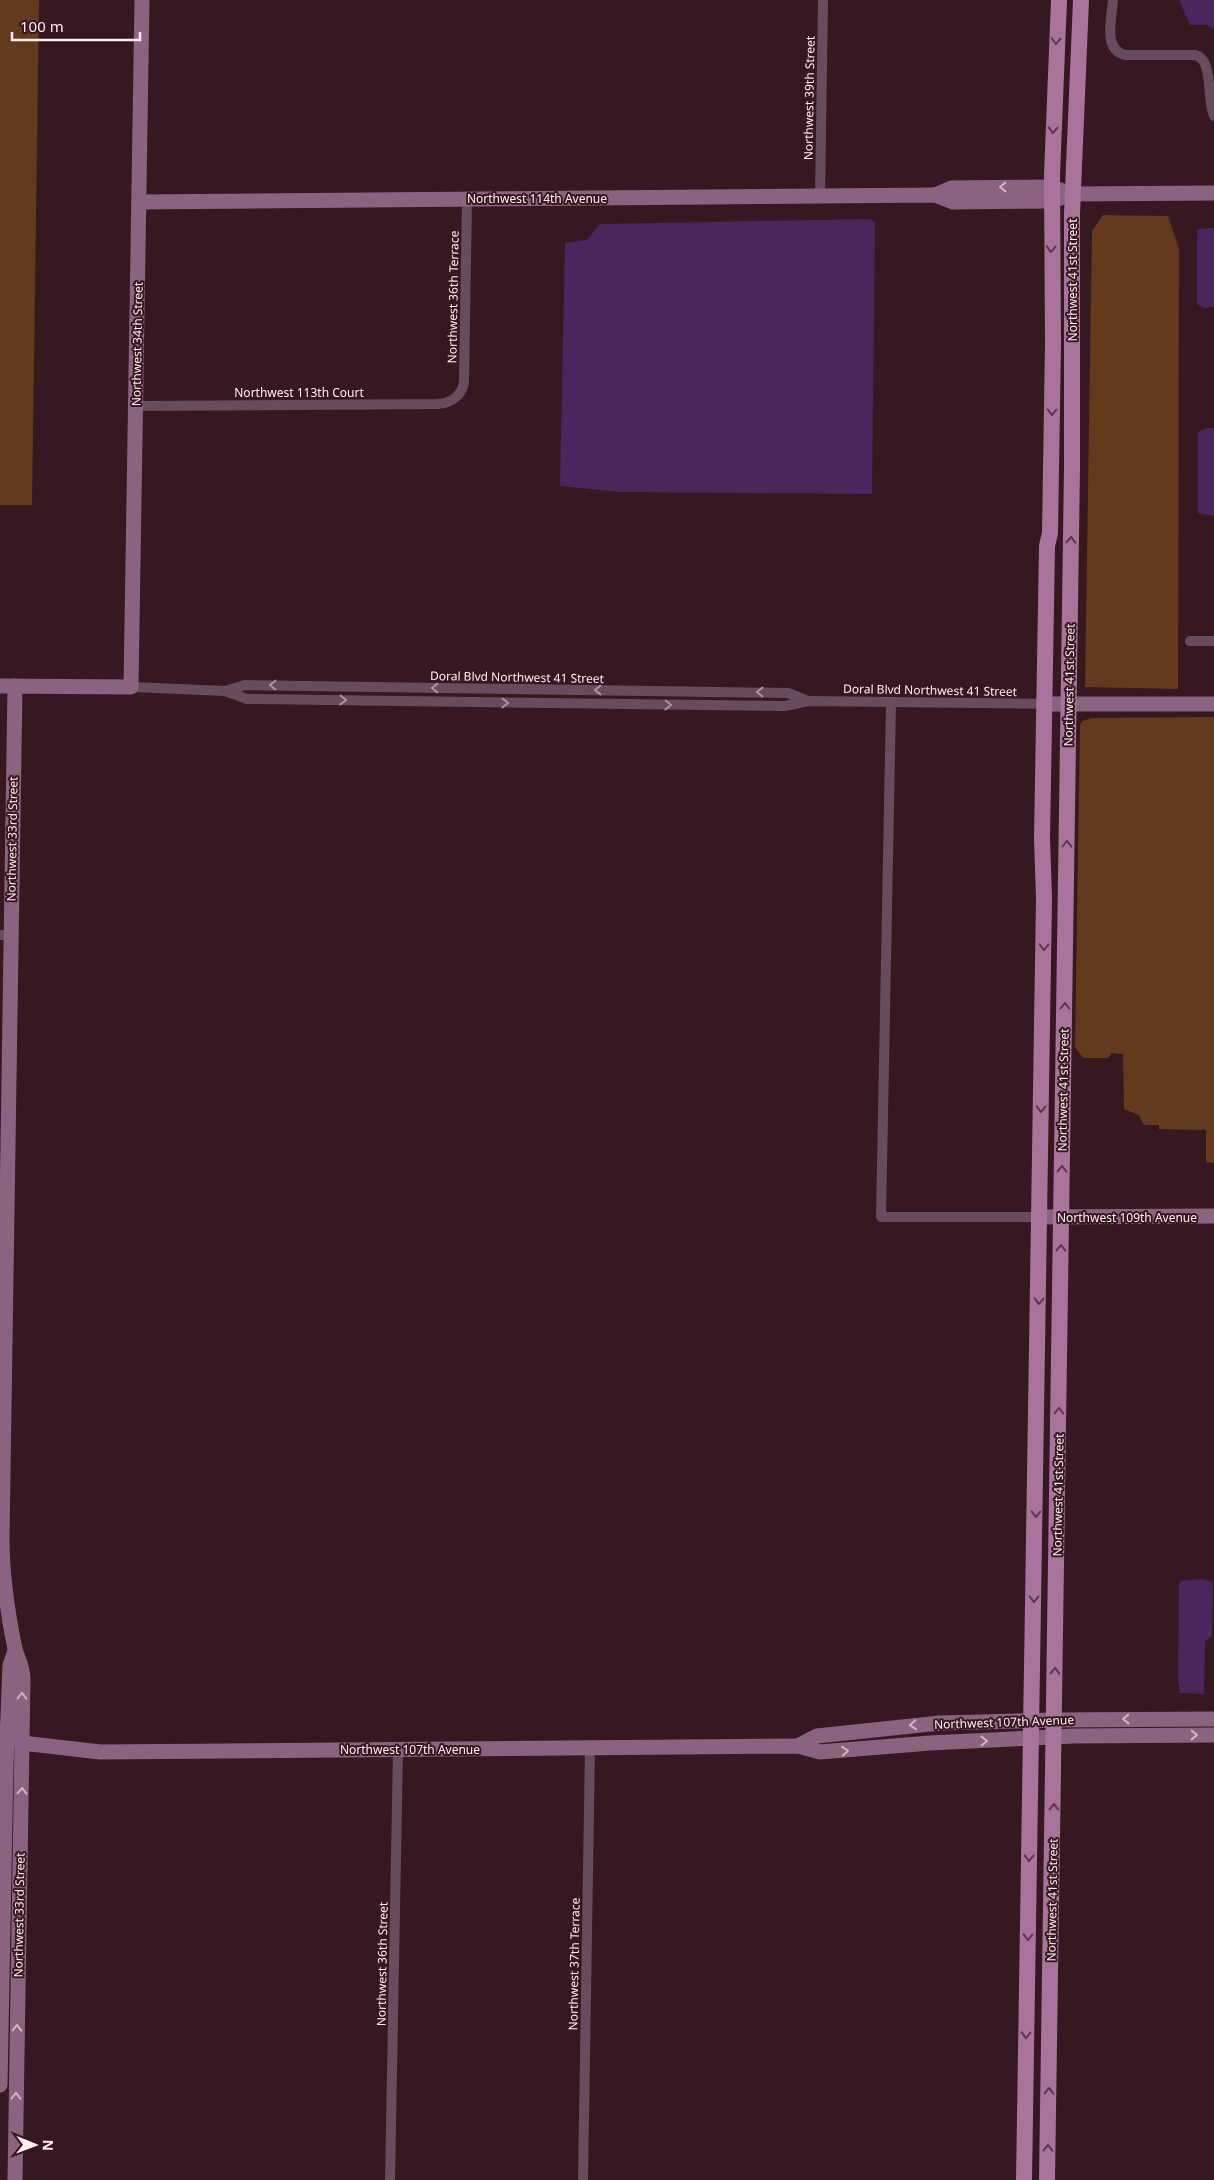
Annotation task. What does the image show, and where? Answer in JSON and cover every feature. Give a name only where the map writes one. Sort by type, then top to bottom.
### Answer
[{"type":"main road","name":"Northwest 41st Street","points":[[1024,2180],[1040,1217],[1044,898],[1042,839],[1048,704],[1047,558],[1050,533],[1053,344],[1052,194],[1059,0]]},
{"type":"main road","name":"Northwest 41st Street","points":[[1047,2180],[1069,704],[1072,194],[1080,0]]},
{"type":"main road","points":[[1053,344],[1072,368]]},
{"type":"street","name":"Northwest 34th Street","points":[[131,687],[142,0]]},
{"type":"street","name":"Northwest 39th Street","points":[[820,196],[823,0]]},
{"type":"street","points":[[1113,0],[1110,40],[1116,51],[1126,55],[1195,55],[1203,56],[1208,61],[1211,68],[1214,116]]},
{"type":"street","name":"Northwest 114th Avenue","points":[[139,202],[935,195],[953,202],[1052,194],[1214,193]]},
{"type":"street","name":"Northwest 36th Terrace","points":[[459,394],[464,382],[467,199]]},
{"type":"street","name":"Northwest 113th Court","points":[[136,406],[438,404],[450,401],[459,394]]},
{"type":"street","points":[[1190,641],[1214,641]]},
{"type":"street","name":"Doral Blvd Northwest 41 Street","points":[[131,687],[225,691],[245,685],[778,692],[788,693],[808,701],[1048,704]]},
{"type":"street","points":[[7,686],[131,687]]},
{"type":"street","name":"Northwest 33rd Street","points":[[7,686],[1,1511],[3,1577],[15,1651],[22,1666],[15,2180]]},
{"type":"street","points":[[891,703],[881,1216],[1040,1217]]},
{"type":"street","points":[[1048,704],[1214,704]]},
{"type":"street","name":"Northwest 109th Avenue","points":[[1040,1217],[1214,1216]]},
{"type":"street","name":"Northwest 33rd Street","points":[[0,2085],[4,1741],[10,1665],[15,1651]]},
{"type":"street","name":"Northwest 107th Avenue","points":[[798,1746],[817,1736],[889,1727],[956,1722],[1214,1719]]},
{"type":"street","name":"Northwest 107th Avenue","points":[[4,1741],[92,1752],[798,1746],[827,1752],[939,1742],[1214,1735]]},
{"type":"street","name":"Northwest 37th Terrace","points":[[584,2180],[590,1748]]},
{"type":"street","name":"Northwest 36th Street","points":[[390,2180],[398,1749]]},
{"type":"street","points":[[1,1994],[18,1994]]},
{"type":"shaded area","points":[[0,0],[39,0],[32,505],[0,505]]},
{"type":"shaded area","points":[[1179,0],[1214,0],[1214,29],[1207,25],[1190,25]]},
{"type":"shaded area","points":[[1103,215],[1168,216],[1179,249],[1178,689],[1085,687],[1092,231]]},
{"type":"shaded area","points":[[870,219],[875,222],[872,494],[620,492],[560,486],[565,243],[587,240],[600,224]]},
{"type":"shaded area","points":[[1214,228],[1214,307],[1204,308],[1197,304],[1198,229]]},
{"type":"shaded area","points":[[1207,428],[1214,428],[1214,516],[1198,513],[1198,432]]},
{"type":"shaded area","points":[[1214,717],[1214,1163],[1206,1162],[1206,1130],[1159,1129],[1159,1125],[1144,1125],[1139,1115],[1124,1109],[1123,1054],[1112,1053],[1108,1058],[1083,1058],[1075,1047],[1080,725],[1082,721],[1092,718]]},
{"type":"shaded area","points":[[1203,1579],[1212,1582],[1213,1587],[1212,1636],[1205,1641],[1204,1694],[1180,1693],[1178,1680],[1179,1585],[1180,1581]]}]
